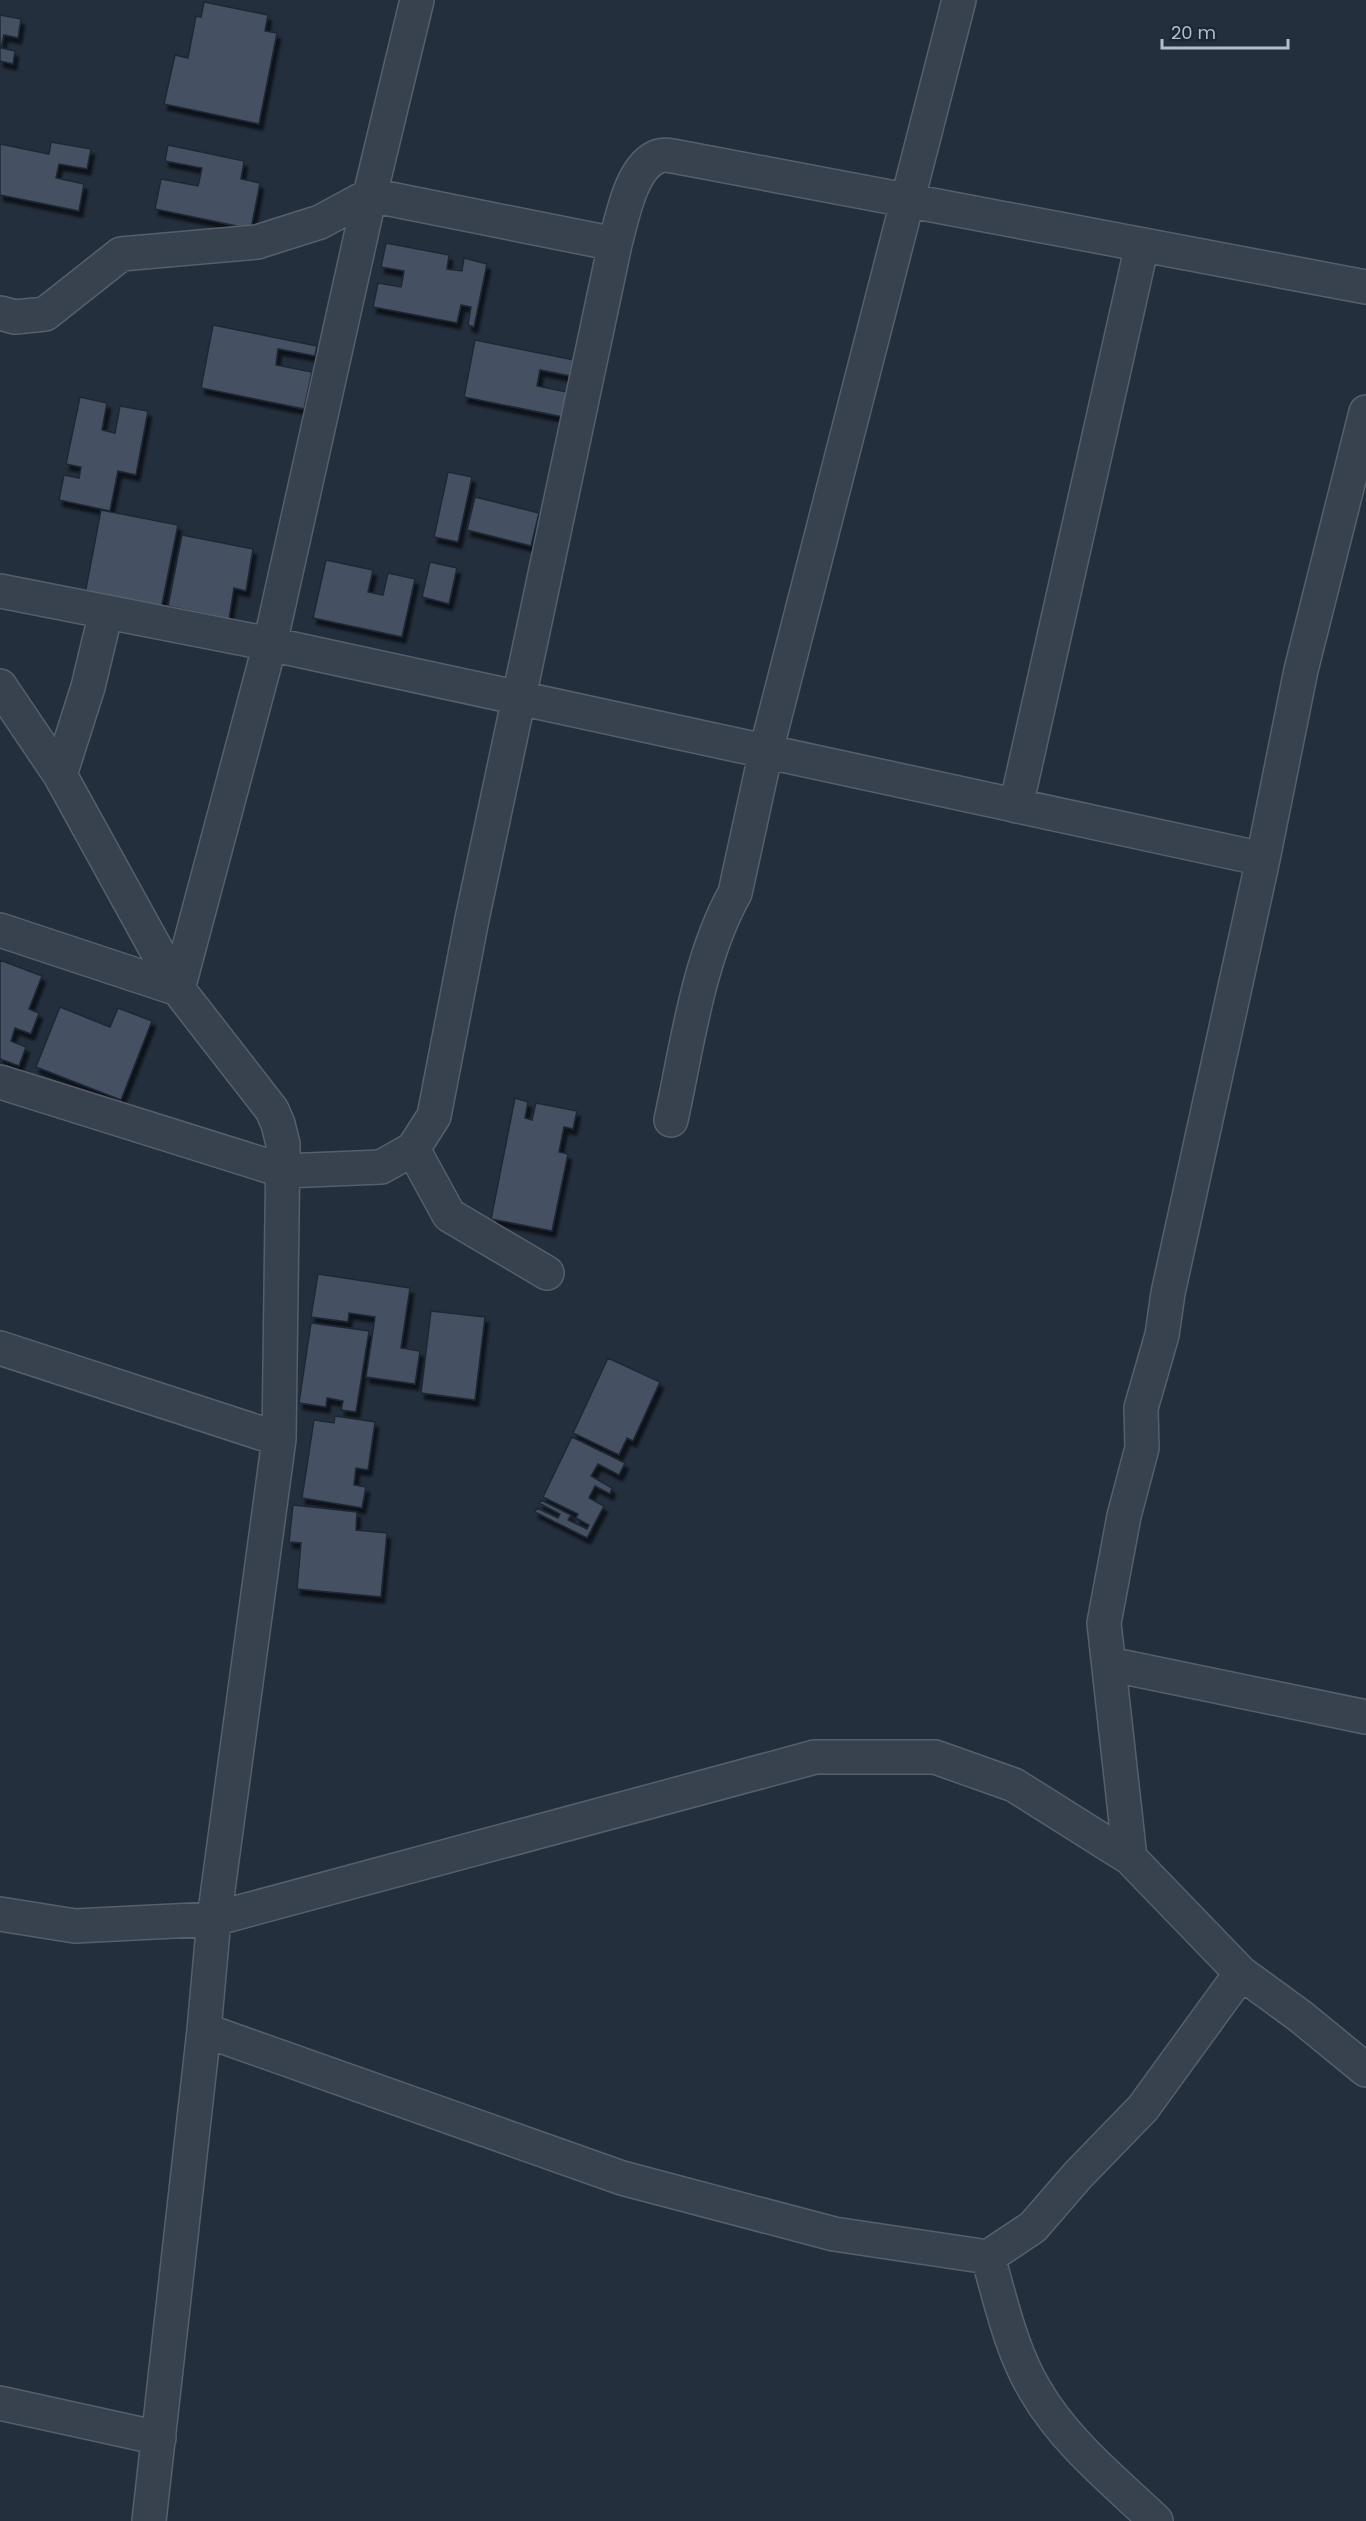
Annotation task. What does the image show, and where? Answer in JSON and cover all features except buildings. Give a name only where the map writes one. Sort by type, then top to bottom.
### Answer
[{"type":"street","points":[[178,989],[270,644],[370,195],[417,0]]},
{"type":"street","points":[[670,1120],[708,957],[724,913],[735,893],[766,752],[959,0]]},
{"type":"street","points":[[0,1082],[284,1171],[381,1167],[413,1149],[434,1116],[472,919],[615,244],[633,181],[648,162],[660,155],[1366,287]]},
{"type":"street","points":[[0,313],[15,317],[45,314],[121,254],[257,242],[320,222],[370,195],[615,244]]},
{"type":"street","points":[[1016,806],[1142,245]]},
{"type":"street","points":[[1130,1858],[1104,1623],[1124,1516],[1142,1448],[1141,1408],[1162,1335],[1168,1293],[1263,859],[1301,670],[1366,412]]},
{"type":"street","points":[[0,591],[270,644],[1263,859]]},
{"type":"street","points":[[60,775],[88,687],[106,612]]},
{"type":"street","points":[[0,686],[60,775],[178,989],[272,1110],[283,1144],[279,1439],[214,1919],[204,2030],[149,2521]]},
{"type":"street","points":[[0,930],[178,989]]},
{"type":"street","points":[[413,1149],[449,1215],[547,1273]]},
{"type":"street","points":[[0,1348],[279,1439]]},
{"type":"street","points":[[1109,1664],[1366,1717]]},
{"type":"street","points":[[0,1914],[75,1926],[214,1919],[815,1757],[935,1757],[1014,1785],[1130,1858],[1241,1973],[1300,2016],[1366,2070]]},
{"type":"street","points":[[204,2030],[622,2178],[834,2234],[988,2257],[1033,2227],[1078,2175],[1143,2108],[1241,1973]]},
{"type":"street","points":[[988,2257],[1016,2351],[1035,2391],[1071,2441],[1156,2521]]},
{"type":"street","points":[[0,2403],[159,2438]]}]
